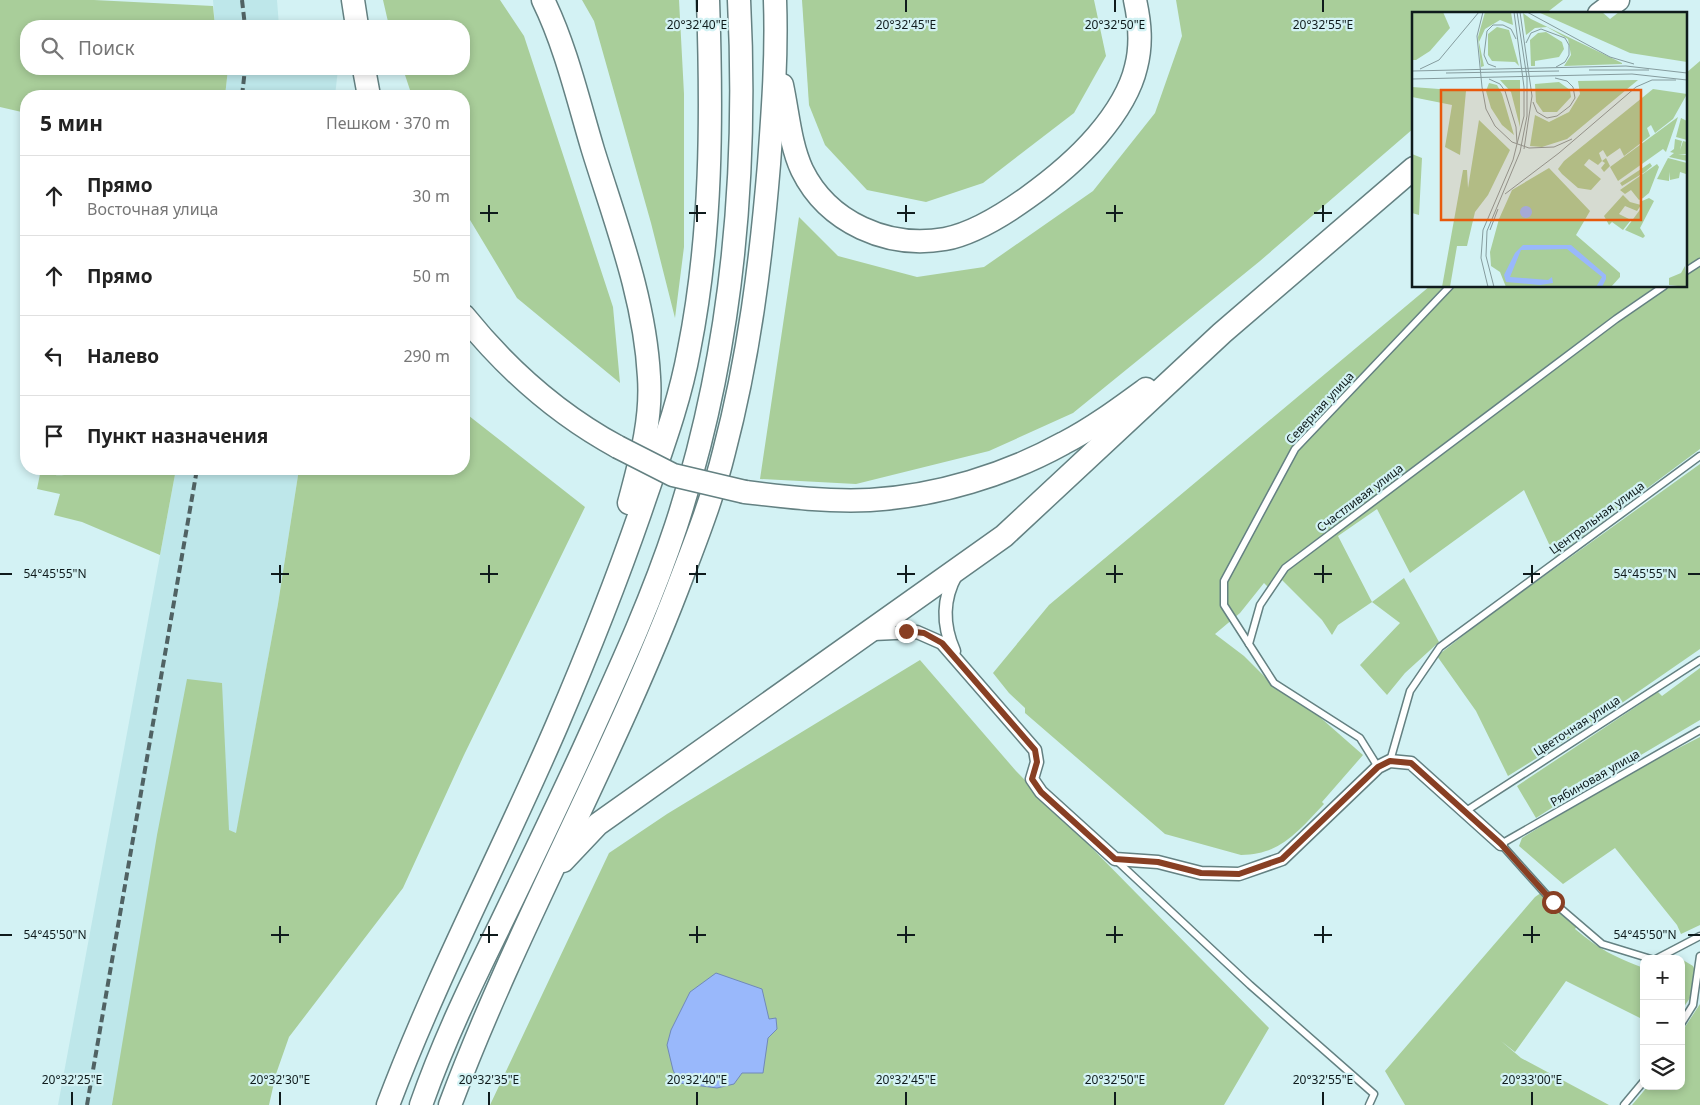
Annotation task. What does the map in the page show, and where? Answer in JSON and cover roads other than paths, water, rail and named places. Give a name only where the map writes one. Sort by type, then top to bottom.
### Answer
[{"type":"highway","points":[[353,0],[356,20]]},
{"type":"highway","points":[[543,0],[560,40],[632,278],[646,348],[649,378],[647,435],[620,538],[613,592]]},
{"type":"highway","points":[[388,1105],[453,950],[556,728],[613,592],[681,387],[699,292],[710,133],[708,0]]},
{"type":"highway","points":[[421,1105],[446,1042],[584,748],[632,638],[675,527],[691,473],[717,359],[733,247],[740,166],[739,0]]},
{"type":"highway","points":[[450,1105],[495,992],[628,704],[672,600],[724,455],[749,339],[758,285],[777,56],[775,0]]},
{"type":"highway","points":[[777,56],[793,140],[802,170],[832,209],[853,225],[874,235],[898,240],[946,239],[988,223],[1008,210],[1052,179],[1097,137],[1120,105],[1136,68],[1140,43],[1140,22],[1135,0]]},
{"type":"highway","points":[[1602,12],[1618,0]]},
{"type":"highway","points":[[365,75],[368,90]]},
{"type":"highway","points":[[545,883],[598,824],[1004,536],[1207,347],[1412,170]]},
{"type":"highway","points":[[470,323],[521,378],[552,404],[618,448],[672,475],[745,492],[796,498],[870,500],[909,496],[992,475],[1064,443],[1092,427],[1207,347]]},
{"type":"street","points":[[958,658],[948,638],[946,608],[950,587],[961,566]]},
{"type":"street","points":[[863,636],[889,632],[924,633],[942,643],[958,658],[1035,750],[1037,762],[1032,779],[1041,792],[1115,859],[1158,862],[1201,873],[1239,874],[1282,859],[1384,764],[1411,763],[1501,844]]},
{"type":"lane","points":[[1688,270],[1700,262]]},
{"type":"lane","name":"Северная улица","points":[[1249,644],[1224,605],[1224,581],[1295,448],[1448,288]]},
{"type":"lane","name":"Счастливая улица","points":[[1249,644],[1260,605],[1285,568],[1616,319],[1661,288]]},
{"type":"lane","name":"Центральная улица","points":[[1384,764],[1410,691],[1440,648],[1700,456]]},
{"type":"lane","points":[[1249,644],[1274,683],[1360,738],[1384,764]]},
{"type":"lane","name":"Цветочная улица","points":[[1466,811],[1700,660]]},
{"type":"lane","name":"Рябиновая улица","points":[[1501,844],[1700,730]]},
{"type":"lane","points":[[1501,844],[1553,902],[1602,944],[1640,956]]},
{"type":"lane","points":[[1115,859],[1250,985],[1374,1094],[1370,1105]]},
{"type":"lane","points":[[1664,955],[1700,936]]},
{"type":"lane","points":[[1685,1017],[1693,1004],[1700,956]]},
{"type":"lane","points":[[1624,1105],[1640,1086]]},
{"type":"water","points":[[716,973],[762,989],[769,1019],[776,1018],[777,1029],[768,1038],[763,1073],[742,1073],[734,1084],[717,1088],[679,1083],[673,1070],[667,1045],[671,1030],[690,992]]},
{"type":"railway","points":[[242,0],[244,20]]},
{"type":"railway","points":[[243,90],[244,75]]},
{"type":"railway","points":[[87,1105],[196,475]]}]
